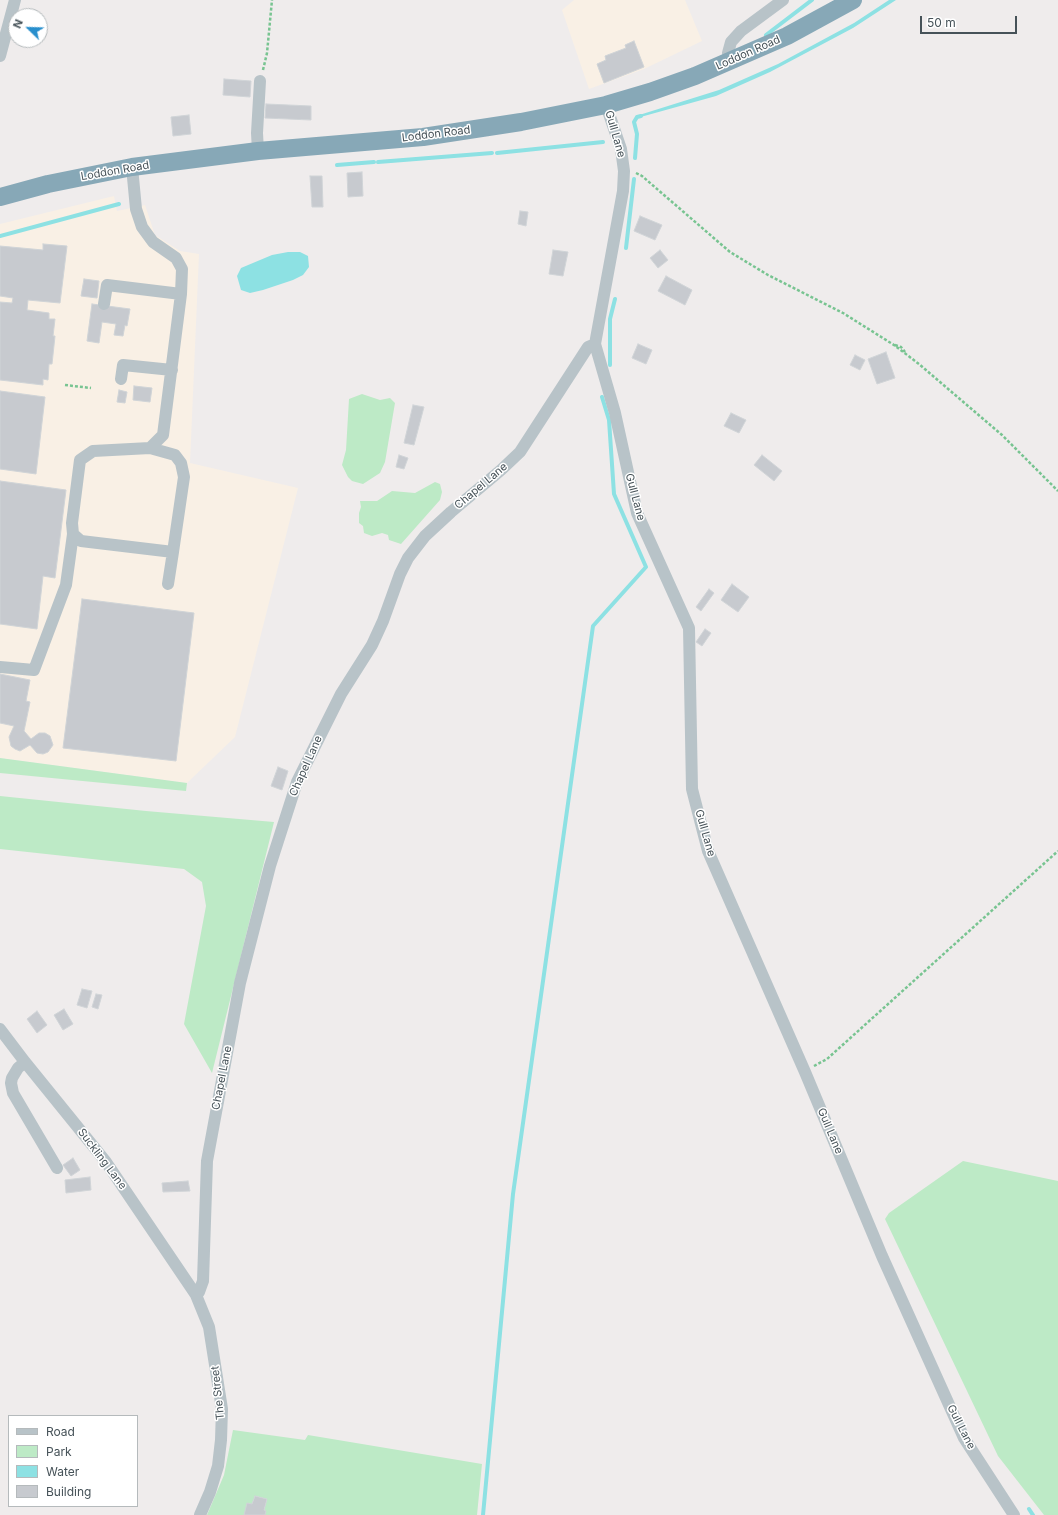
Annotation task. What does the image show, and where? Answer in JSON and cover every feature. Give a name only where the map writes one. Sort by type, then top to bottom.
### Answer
[{"type":"highway","name":"Loddon Road","points":[[0,197],[48,184],[132,167],[258,151],[423,137],[521,122],[606,105],[658,90],[695,76],[787,36],[853,0]]},
{"type":"street","points":[[0,56],[15,0]]},
{"type":"street","points":[[730,61],[728,53],[731,42],[741,31],[783,0]]},
{"type":"street","points":[[258,151],[257,133],[260,81]]},
{"type":"street","name":"Gull Lane","points":[[606,105],[621,148],[624,171],[623,191],[595,344],[615,413],[637,513],[689,628],[692,789],[708,851],[805,1072],[882,1256],[964,1438],[1014,1515]]},
{"type":"street","points":[[132,167],[136,209],[142,227],[153,242],[176,258],[182,269],[181,294],[163,435],[150,448]]},
{"type":"street","points":[[104,304],[107,285],[181,294]]},
{"type":"street","name":"Chapel Lane","points":[[196,1295],[199,1292],[203,1281],[207,1161],[240,983],[270,866],[297,782],[341,694],[372,644],[384,621],[400,574],[408,558],[425,536],[520,452],[588,347],[595,344]]},
{"type":"street","points":[[121,379],[122,365],[172,370]]},
{"type":"street","points":[[0,667],[34,670],[66,585],[73,534],[72,523],[80,460],[93,451],[150,448],[175,455],[182,463],[184,477],[168,584]]},
{"type":"street","points":[[73,534],[81,541],[173,552]]},
{"type":"street","name":"Suckling Lane","points":[[0,1029],[106,1162],[196,1295]]},
{"type":"street","points":[[25,1062],[18,1068],[10,1083],[13,1093],[57,1168]]},
{"type":"street","name":"The Street","points":[[196,1295],[208,1327],[222,1409],[218,1466],[210,1492],[200,1515]]},
{"type":"path","points":[[260,81],[267,53],[272,0]]},
{"type":"path","points":[[624,171],[634,172],[642,176],[730,252],[768,275],[843,312],[894,345],[1002,436],[1058,491]]},
{"type":"path","points":[[64,385],[91,388]]},
{"type":"path","points":[[827,1059],[1058,851]]},
{"type":"shaded area","points":[[574,0],[685,0],[702,41],[644,69],[589,89],[562,10]]},
{"type":"shaded area","points":[[114,196],[117,211],[145,205],[155,235],[180,251],[199,254],[190,463],[298,488],[235,737],[187,783],[0,758],[0,224]]},
{"type":"green space","points":[[362,394],[380,400],[390,398],[395,403],[385,462],[380,473],[363,484],[352,481],[348,477],[342,465],[346,450],[349,399]]},
{"type":"green space","points":[[435,482],[440,484],[442,492],[440,500],[401,544],[389,540],[388,535],[382,533],[372,536],[364,533],[363,526],[359,523],[359,513],[361,507],[360,501],[377,501],[392,491],[415,493]]},
{"type":"green space","points":[[0,758],[187,783],[186,791],[0,773]]},
{"type":"green space","points":[[0,796],[274,822],[212,1073],[184,1024],[206,906],[202,882],[184,869],[0,849]]},
{"type":"green space","points":[[963,1161],[1058,1181],[1058,1515],[1044,1515],[998,1456],[885,1219],[889,1213]]},
{"type":"green space","points":[[233,1430],[305,1440],[308,1435],[482,1464],[477,1515],[263,1515],[266,1511],[264,1510],[267,1499],[255,1496],[252,1504],[244,1515],[207,1515],[224,1475]]},
{"type":"water","points":[[889,0],[896,0],[853,28],[770,72],[716,96],[637,118],[636,116],[719,90],[778,64],[854,23]]},
{"type":"water","points":[[288,252],[300,252],[308,256],[309,267],[303,275],[263,290],[250,293],[241,290],[237,276],[241,268],[272,255]]},
{"type":"building","points":[[634,41],[644,67],[604,83],[597,64],[606,60],[605,56],[626,48],[625,45]]},
{"type":"building","points":[[224,79],[251,81],[250,97],[223,95]]},
{"type":"building","points":[[266,104],[311,106],[311,120],[265,118]]},
{"type":"building","points":[[189,115],[191,134],[173,136],[171,117]]},
{"type":"building","points":[[362,172],[363,196],[348,197],[347,173]]},
{"type":"building","points":[[310,176],[322,176],[323,207],[312,207]]},
{"type":"building","points":[[520,211],[528,212],[526,226],[518,224]]},
{"type":"building","points":[[640,216],[662,225],[655,240],[634,231]]},
{"type":"building","points":[[43,244],[67,246],[60,303],[28,300],[27,310],[49,313],[49,319],[55,319],[52,364],[49,364],[48,380],[43,379],[43,385],[0,380],[0,302],[12,303],[13,298],[0,296],[0,246],[43,250]]},
{"type":"building","points":[[553,250],[568,252],[563,276],[549,274]]},
{"type":"building","points":[[660,250],[668,260],[658,268],[650,258]]},
{"type":"building","points":[[666,276],[692,290],[685,305],[658,291]]},
{"type":"building","points":[[84,279],[99,281],[97,298],[81,296]]},
{"type":"building","points":[[92,304],[130,309],[127,326],[125,325],[123,336],[114,335],[116,324],[102,322],[99,343],[87,341]]},
{"type":"building","points":[[638,344],[652,350],[646,364],[632,358]]},
{"type":"building","points":[[886,352],[895,378],[877,384],[868,359]]},
{"type":"building","points":[[855,355],[865,360],[860,370],[850,365]]},
{"type":"building","points":[[134,386],[152,388],[150,402],[133,400]]},
{"type":"building","points":[[119,390],[127,392],[125,403],[117,402]]},
{"type":"building","points":[[0,391],[45,397],[36,474],[0,469]]},
{"type":"building","points":[[413,405],[424,407],[414,445],[404,443]]},
{"type":"building","points":[[731,413],[746,420],[739,433],[724,426]]},
{"type":"building","points":[[399,455],[408,458],[404,469],[396,467]]},
{"type":"building","points":[[762,455],[782,471],[774,481],[754,465]]},
{"type":"building","points":[[0,481],[66,490],[55,578],[43,576],[37,629],[0,624]]},
{"type":"building","points":[[732,584],[749,597],[738,612],[721,600]]},
{"type":"building","points":[[709,589],[714,593],[701,611],[696,607]]},
{"type":"building","points":[[82,599],[194,613],[176,761],[63,748]]},
{"type":"building","points":[[705,629],[711,633],[702,646],[696,642]]},
{"type":"building","points":[[0,674],[30,680],[26,701],[30,702],[24,731],[31,739],[39,733],[45,733],[50,736],[53,745],[48,752],[43,754],[37,753],[30,745],[20,751],[11,746],[9,737],[14,726],[0,723]]},
{"type":"building","points":[[278,767],[288,771],[282,790],[271,786]]},
{"type":"building","points":[[82,989],[92,991],[87,1008],[77,1005]]},
{"type":"building","points":[[96,994],[102,995],[98,1009],[92,1007]]},
{"type":"building","points":[[64,1009],[73,1024],[63,1030],[54,1015]]},
{"type":"building","points":[[37,1011],[47,1025],[37,1033],[27,1019]]},
{"type":"building","points":[[73,1158],[80,1170],[71,1176],[63,1165]]},
{"type":"building","points":[[90,1177],[91,1190],[66,1193],[65,1180]]},
{"type":"building","points":[[188,1181],[190,1191],[163,1192],[162,1183]]},
{"type":"building","points":[[255,1496],[267,1499],[264,1510],[266,1511],[265,1515],[244,1515],[247,1503],[252,1504]]},
{"type":"waterway","points":[[766,35],[812,0]]},
{"type":"waterway","points":[[635,158],[637,134],[634,122],[637,117],[641,116]]},
{"type":"waterway","points":[[497,153],[603,142]]},
{"type":"waterway","points":[[378,162],[492,153]]},
{"type":"waterway","points":[[337,165],[374,162]]},
{"type":"waterway","points":[[626,248],[634,179]]},
{"type":"waterway","points":[[0,236],[119,204]]},
{"type":"waterway","points":[[610,365],[610,319],[615,299]]},
{"type":"waterway","points":[[483,1515],[513,1194],[593,626],[646,567],[614,494],[609,420],[602,397]]},
{"type":"waterway","points":[[1029,1509],[1033,1515]]}]
